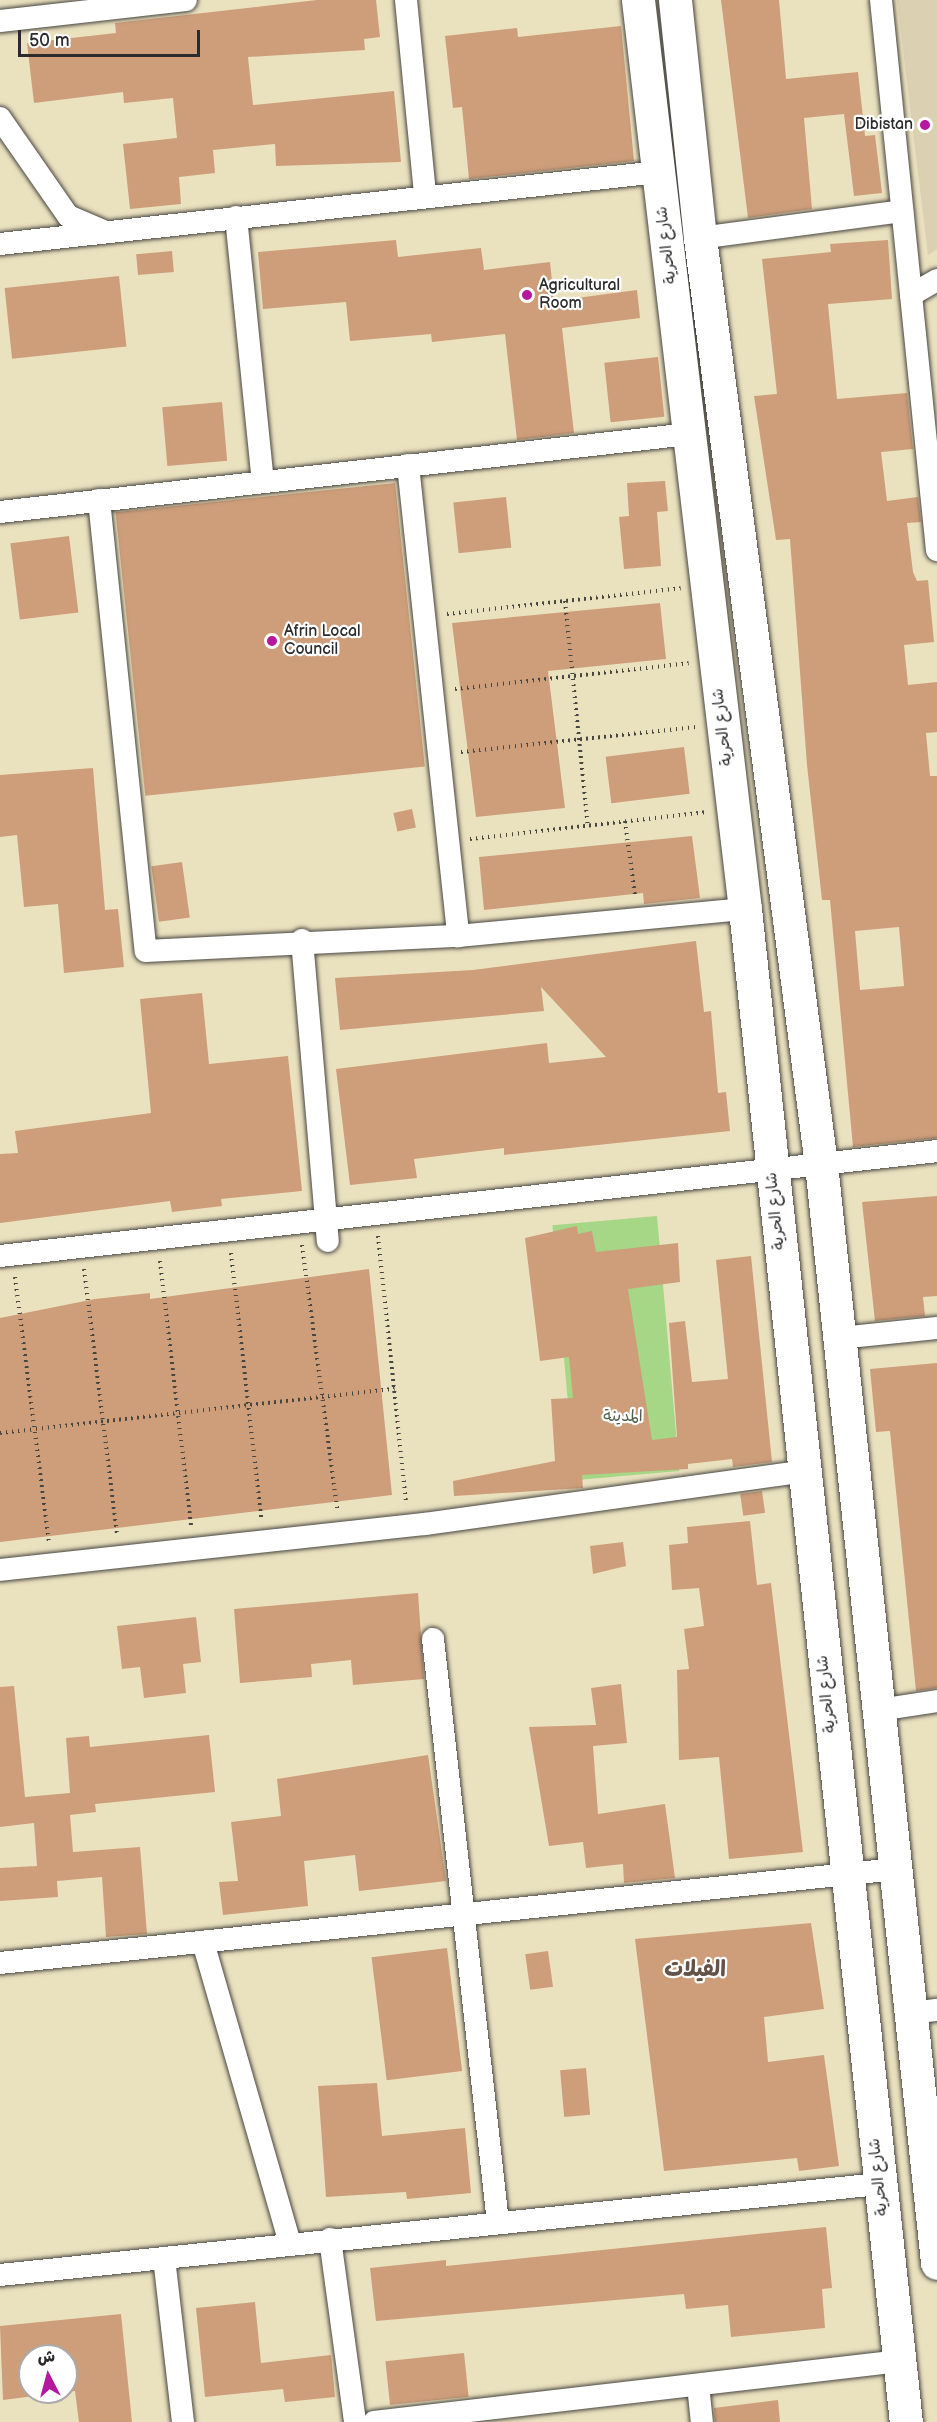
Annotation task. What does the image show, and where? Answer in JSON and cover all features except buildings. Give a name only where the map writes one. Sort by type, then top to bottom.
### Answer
[{"type":"main road","points":[[640,11],[676,10]]},
{"type":"main road","name":"شارع الحرية","points":[[676,10],[711,328],[821,1164],[896,1869],[924,2012],[937,2263]]},
{"type":"main road","name":"شارع الحرية","points":[[640,11],[745,909],[805,1471],[845,1875],[906,2422]]},
{"type":"main road","points":[[677,332],[711,328]]},
{"type":"street","points":[[0,21],[186,0]]},
{"type":"street","points":[[406,0],[425,195]]},
{"type":"street","points":[[881,0],[935,502],[937,550]]},
{"type":"street","points":[[0,118],[68,216],[104,232]]},
{"type":"street","points":[[0,244],[425,195],[658,172]]},
{"type":"street","points":[[700,238],[902,211]]},
{"type":"street","points":[[236,217],[263,482]]},
{"type":"street","points":[[911,295],[937,280]]},
{"type":"street","points":[[0,512],[689,434]]},
{"type":"street","points":[[408,465],[458,936]]},
{"type":"street","points":[[99,500],[146,951],[302,940],[458,936],[745,909]]},
{"type":"street","points":[[302,940],[327,1230]]},
{"type":"street","points":[[4,1267],[327,1230],[771,1169],[937,1151]]},
{"type":"street","points":[[840,1338],[937,1328]]},
{"type":"street","points":[[0,1570],[425,1524],[805,1471]]},
{"type":"street","points":[[434,1639],[498,2223]]},
{"type":"street","points":[[879,1710],[937,1701]]},
{"type":"street","points":[[0,1963],[896,1869]]},
{"type":"street","points":[[203,1942],[290,2244]]},
{"type":"street","points":[[0,2275],[330,2238],[879,2184]]},
{"type":"street","points":[[330,2238],[355,2422]]},
{"type":"street","points":[[164,2258],[183,2422]]},
{"type":"street","points":[[374,2422],[900,2361]]},
{"type":"street","points":[[698,2385],[702,2422]]},
{"type":"path","points":[[425,616],[685,588]]},
{"type":"path","points":[[565,601],[588,826]]},
{"type":"path","points":[[433,691],[693,662]]},
{"type":"path","points":[[440,755],[699,727]]},
{"type":"path","points":[[449,841],[708,812]]},
{"type":"path","points":[[625,821],[638,918]]},
{"type":"path","points":[[290,1245],[302,1244],[327,1230],[378,1236],[408,1501]]},
{"type":"path","points":[[302,1244],[337,1509]]},
{"type":"path","points":[[219,1253],[243,1251]]},
{"type":"path","points":[[231,1252],[261,1517]]},
{"type":"path","points":[[149,1261],[172,1259]]},
{"type":"path","points":[[160,1260],[190,1525]]},
{"type":"path","points":[[4,1267],[15,1276],[50,1541]]},
{"type":"path","points":[[73,1270],[95,1267]]},
{"type":"path","points":[[84,1269],[117,1534]]},
{"type":"path","points":[[15,1276],[27,1275]]},
{"type":"path","points":[[0,1433],[395,1389]]},
{"type":"shaded area","name":"Dibistan","points":[[897,0],[937,0],[937,249],[928,255]]},
{"type":"green space","name":"المدينة","points":[[657,1216],[679,1471],[575,1480],[552,1225]]},
{"type":"place","name":"Dibistan","points":[[925,125]]},
{"type":"place","name":"Agricultural Room","points":[[527,295]]},
{"type":"place","name":"Afrin Local Council","points":[[272,641]]},
{"type":"district","name":"الفيلات","points":[[695,1970]]}]
